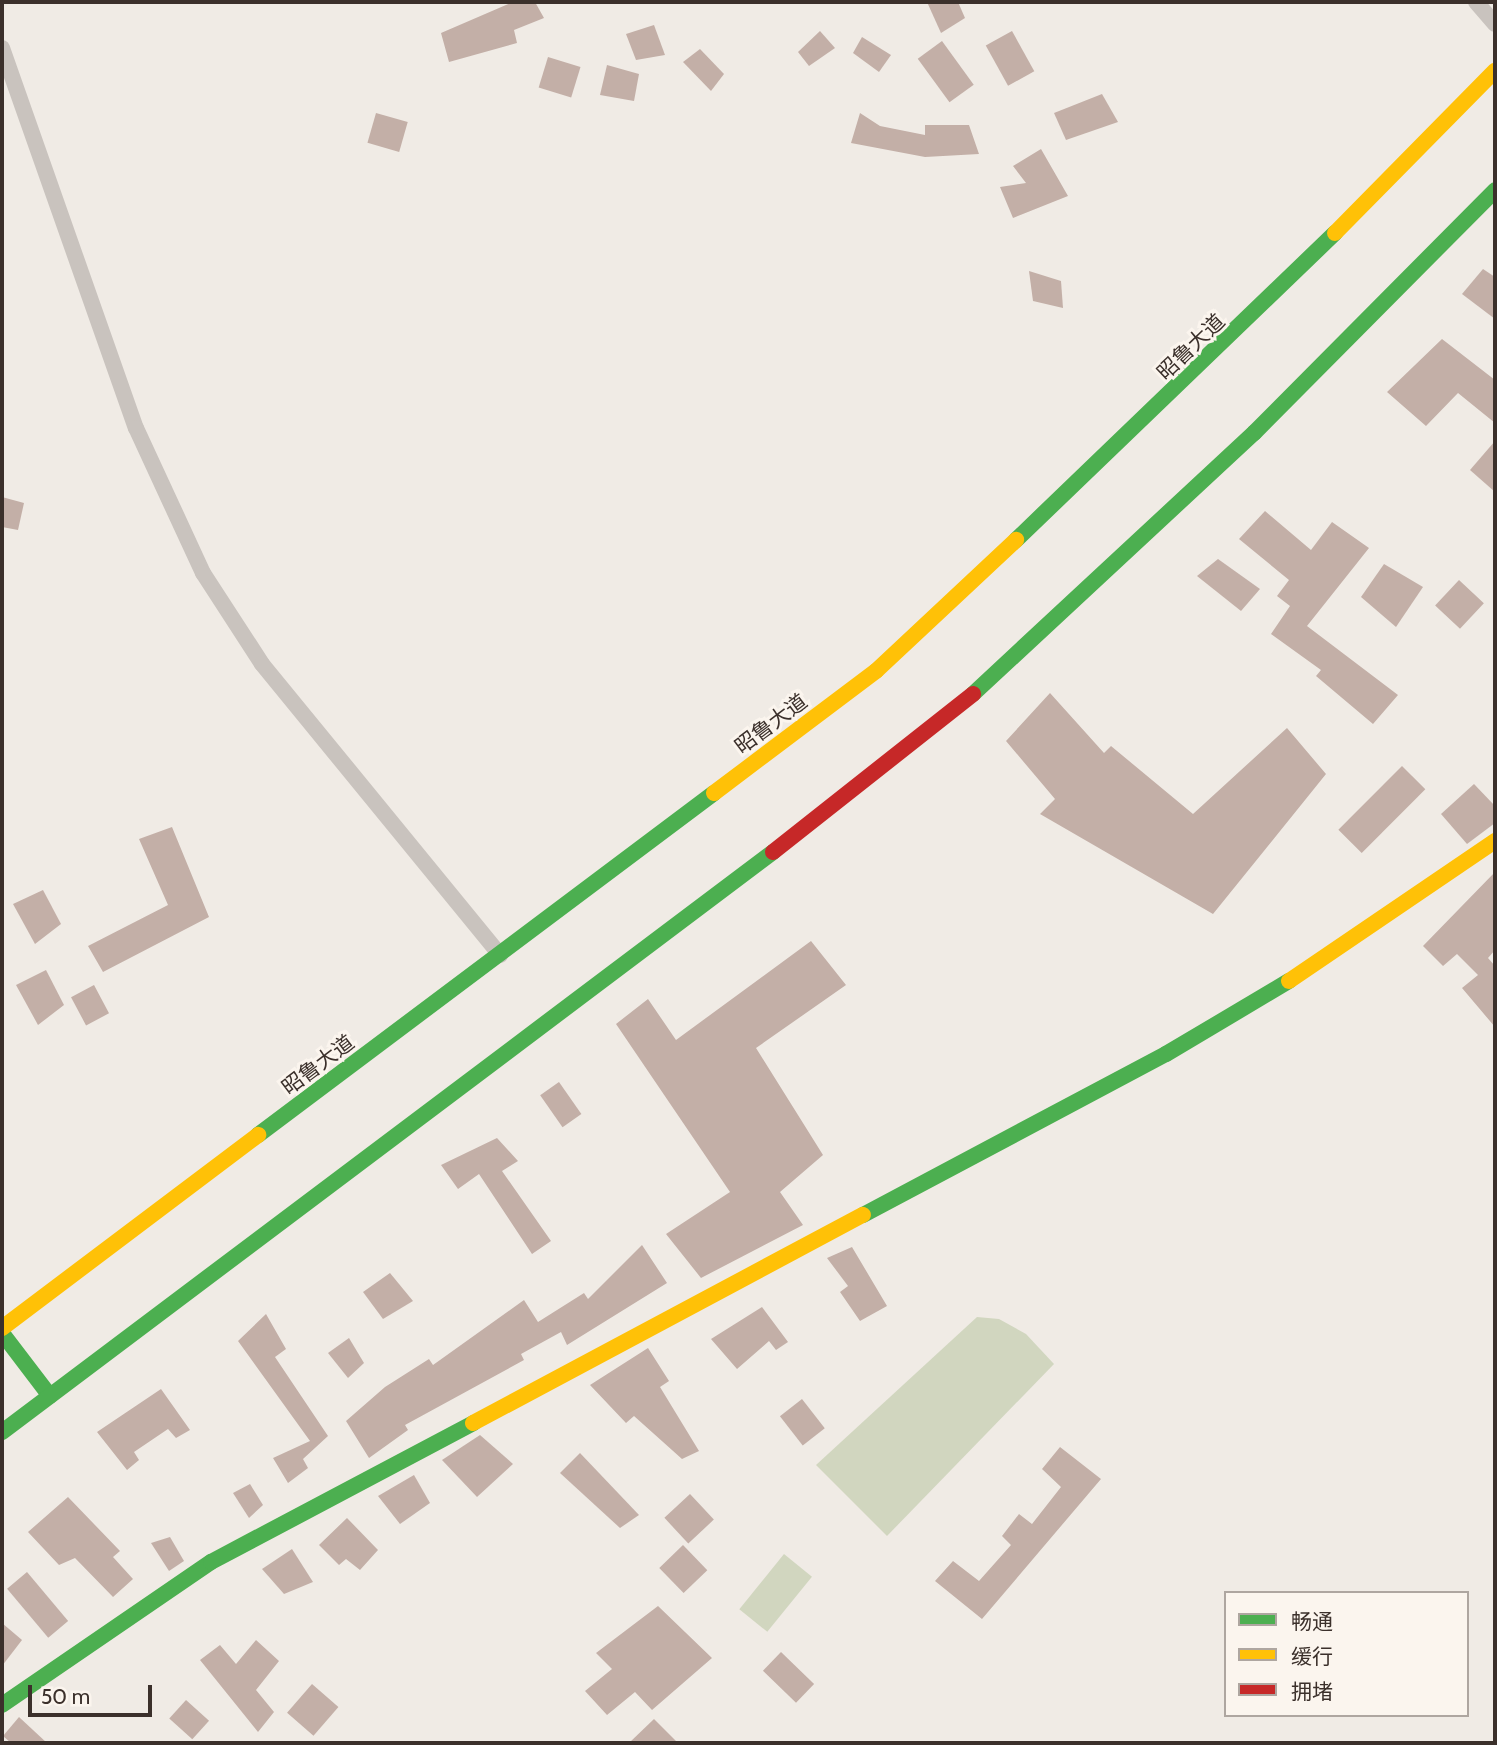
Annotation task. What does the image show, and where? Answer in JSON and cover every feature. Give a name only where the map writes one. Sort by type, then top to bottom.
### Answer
[{"type":"main road","name":"昭鲁大道","points":[[2,1331],[876,671],[1196,373],[1495,71]]},
{"type":"main road","points":[[2,1433],[930,734],[1254,433],[1495,190]]},
{"type":"main road","points":[[2,1705],[211,1562],[1166,1054],[1353,942],[1495,841]]},
{"type":"main road","points":[[2,1331],[50,1396]]},
{"type":"street","points":[[1476,2],[1495,24]]},
{"type":"street","points":[[2,48],[136,428],[197,564],[262,664],[500,955]]},
{"type":"green space","points":[[977,1317],[999,1319],[1026,1334],[1054,1364],[887,1536],[816,1465]]},
{"type":"green space","points":[[784,1554],[812,1577],[767,1632],[739,1609]]},
{"type":"building","points":[[513,2],[535,2],[544,18],[514,30],[517,43],[449,62],[441,33]]},
{"type":"building","points":[[927,2],[958,2],[965,18],[941,33]]},
{"type":"building","points":[[654,25],[665,55],[636,60],[626,34]]},
{"type":"building","points":[[820,31],[835,48],[809,66],[798,52]]},
{"type":"building","points":[[1012,31],[1034,71],[1008,86],[986,46]]},
{"type":"building","points":[[862,37],[891,55],[879,72],[853,53]]},
{"type":"building","points":[[942,41],[974,85],[949,102],[918,59]]},
{"type":"building","points":[[700,49],[724,74],[711,91],[683,62]]},
{"type":"building","points":[[548,57],[581,67],[571,98],[539,88]]},
{"type":"building","points":[[607,65],[639,74],[634,101],[600,95]]},
{"type":"building","points":[[1102,94],[1118,122],[1066,140],[1054,113]]},
{"type":"building","points":[[376,113],[408,122],[399,152],[367,143]]},
{"type":"building","points":[[860,113],[880,126],[925,135],[925,125],[969,125],[979,154],[925,157],[851,143]]},
{"type":"building","points":[[1041,149],[1068,196],[1013,218],[1000,187],[1026,183],[1013,166]]},
{"type":"building","points":[[1483,269],[1495,277],[1495,319],[1462,294]]},
{"type":"building","points":[[1029,271],[1061,281],[1063,308],[1033,301]]},
{"type":"building","points":[[1442,339],[1495,380],[1495,423],[1458,393],[1426,426],[1387,392]]},
{"type":"building","points":[[1495,441],[1495,492],[1470,470]]},
{"type":"building","points":[[2,497],[24,503],[18,530],[2,527]]},
{"type":"building","points":[[1265,511],[1311,550],[1332,522],[1369,548],[1307,626],[1398,695],[1373,724],[1316,676],[1321,670],[1271,634],[1290,606],[1277,596],[1289,580],[1239,539]]},
{"type":"building","points":[[1218,559],[1260,589],[1241,611],[1197,576]]},
{"type":"building","points":[[1384,564],[1423,587],[1396,627],[1361,597]]},
{"type":"building","points":[[1459,580],[1484,603],[1460,629],[1435,606]]},
{"type":"building","points":[[1050,693],[1104,753],[1111,746],[1193,814],[1287,728],[1326,774],[1213,914],[1040,814],[1055,799],[1006,741]]},
{"type":"building","points":[[1402,766],[1425,789],[1362,853],[1338,830]]},
{"type":"building","points":[[1474,784],[1495,806],[1495,823],[1467,844],[1441,814]]},
{"type":"building","points":[[172,827],[209,917],[103,972],[88,946],[168,905],[139,839]]},
{"type":"building","points":[[1495,872],[1495,950],[1488,958],[1495,966],[1495,1027],[1462,988],[1478,975],[1457,954],[1443,966],[1423,946]]},
{"type":"building","points":[[43,890],[61,924],[35,944],[13,904]]},
{"type":"building","points":[[811,941],[846,985],[756,1048],[823,1155],[780,1192],[803,1225],[701,1278],[666,1234],[730,1192],[616,1024],[648,999],[676,1040]]},
{"type":"building","points":[[46,970],[64,1005],[38,1025],[16,985]]},
{"type":"building","points":[[94,985],[109,1013],[86,1025],[71,997]]},
{"type":"building","points":[[559,1082],[581,1114],[563,1127],[540,1095]]},
{"type":"building","points":[[497,1138],[518,1161],[502,1171],[551,1241],[532,1254],[479,1174],[458,1189],[441,1165]]},
{"type":"building","points":[[642,1245],[667,1283],[567,1345],[561,1332],[521,1354],[524,1360],[405,1425],[408,1430],[369,1458],[346,1421],[385,1387],[429,1359],[433,1365],[524,1300],[538,1322],[584,1293],[588,1299]]},
{"type":"building","points":[[852,1247],[887,1306],[860,1321],[840,1292],[848,1286],[827,1258]]},
{"type":"building","points":[[390,1273],[413,1301],[383,1319],[363,1292]]},
{"type":"building","points":[[762,1307],[788,1342],[776,1350],[769,1341],[737,1369],[711,1339]]},
{"type":"building","points":[[266,1314],[286,1349],[275,1357],[328,1436],[303,1459],[308,1468],[288,1483],[273,1458],[310,1441],[238,1341]]},
{"type":"building","points":[[349,1338],[364,1363],[348,1378],[328,1353]]},
{"type":"building","points":[[648,1348],[669,1381],[660,1387],[699,1451],[682,1459],[634,1416],[626,1423],[590,1385]]},
{"type":"building","points":[[161,1389],[190,1430],[176,1438],[168,1429],[134,1452],[139,1460],[127,1470],[97,1432]]},
{"type":"building","points":[[802,1399],[825,1428],[803,1445],[780,1416]]},
{"type":"building","points":[[480,1435],[513,1464],[477,1497],[442,1460]]},
{"type":"building","points":[[1060,1447],[1101,1479],[982,1619],[935,1581],[953,1561],[979,1581],[1011,1545],[1002,1536],[1019,1514],[1032,1524],[1061,1487],[1042,1469]]},
{"type":"building","points":[[580,1453],[639,1515],[620,1528],[560,1473]]},
{"type":"building","points":[[414,1475],[430,1503],[400,1524],[378,1496]]},
{"type":"building","points":[[250,1484],[263,1505],[249,1518],[233,1493]]},
{"type":"building","points":[[690,1494],[714,1520],[688,1543],[664,1518]]},
{"type":"building","points":[[68,1497],[120,1551],[113,1557],[133,1579],[113,1597],[75,1558],[59,1565],[28,1532]]},
{"type":"building","points":[[347,1518],[378,1550],[360,1570],[346,1559],[339,1565],[319,1545]]},
{"type":"building","points":[[170,1537],[184,1561],[169,1571],[151,1543]]},
{"type":"building","points":[[683,1545],[707,1570],[684,1593],[659,1568]]},
{"type":"building","points":[[292,1549],[313,1582],[284,1594],[262,1569]]},
{"type":"building","points":[[27,1572],[68,1621],[48,1638],[7,1589]]},
{"type":"building","points":[[658,1606],[712,1658],[652,1710],[635,1692],[607,1715],[585,1691],[612,1669],[596,1653]]},
{"type":"building","points":[[2,1623],[22,1640],[2,1666]]},
{"type":"building","points":[[256,1640],[279,1661],[256,1690],[274,1712],[258,1732],[200,1660],[220,1645],[236,1664]]},
{"type":"building","points":[[781,1652],[814,1684],[796,1703],[763,1671]]},
{"type":"building","points":[[312,1684],[338,1707],[313,1736],[287,1713]]},
{"type":"building","points":[[186,1700],[209,1721],[192,1739],[169,1719]]},
{"type":"building","points":[[19,1717],[47,1743],[11,1743],[3,1736]]},
{"type":"building","points":[[654,1719],[678,1743],[629,1743]]},
{"type":"traffic: fast","points":[[973,694],[1254,433],[1495,190]]},
{"type":"traffic: fast","points":[[1016,540],[1335,233]]},
{"type":"traffic: fast","points":[[258,1135],[714,793]]},
{"type":"traffic: fast","points":[[2,1432],[773,852]]},
{"type":"traffic: fast","points":[[863,1215],[1166,1054],[1289,981]]},
{"type":"traffic: fast","points":[[2,1333],[50,1396]]},
{"type":"traffic: fast","points":[[2,1705],[211,1562],[473,1423]]},
{"type":"traffic: slow","points":[[1335,233],[1495,71]]},
{"type":"traffic: slow","points":[[714,793],[876,671],[1016,540]]},
{"type":"traffic: slow","points":[[1289,981],[1495,841]]},
{"type":"traffic: slow","points":[[2,1328],[258,1135]]},
{"type":"traffic: slow","points":[[473,1423],[863,1215]]},
{"type":"traffic: jam","points":[[773,852],[973,694]]}]
